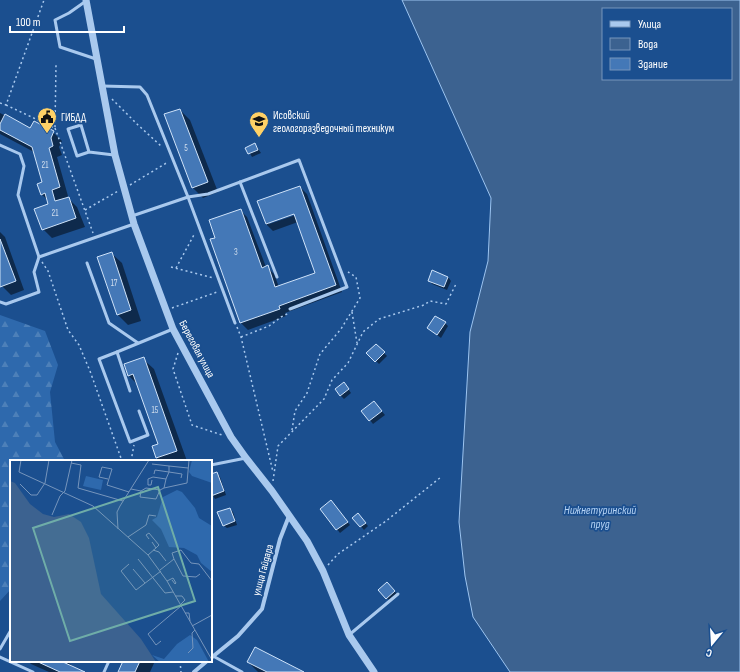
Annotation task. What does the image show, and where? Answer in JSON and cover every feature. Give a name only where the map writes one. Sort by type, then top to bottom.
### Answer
[{"type":"street","name":"Береговая улица","points":[[86,1],[115,155],[134,224],[173,329],[233,439],[307,541],[350,635],[374,672]]},
{"type":"street","name":"улица Гайдара","points":[[212,657],[238,636],[262,609],[280,540],[289,515]]},
{"type":"street","points":[[194,672],[206,662]]},
{"type":"lane","points":[[86,1],[69,13],[55,20],[60,47],[97,59]]},
{"type":"lane","points":[[102,88],[140,87],[147,95],[188,197],[235,323]]},
{"type":"lane","points":[[89,152],[81,125],[68,129],[77,156],[89,152],[115,155]]},
{"type":"lane","points":[[0,145],[20,154],[24,166],[18,195],[39,258],[34,272],[39,292],[6,304],[0,302]]},
{"type":"lane","points":[[132,216],[188,197],[208,194],[299,160],[347,287],[290,309]]},
{"type":"lane","points":[[240,182],[277,277]]},
{"type":"lane","points":[[39,258],[134,224]]},
{"type":"lane","points":[[87,263],[109,323],[138,343]]},
{"type":"lane","points":[[139,411],[148,435],[130,442],[99,360],[173,329]]},
{"type":"lane","points":[[117,352],[130,391]]},
{"type":"lane","points":[[212,465],[246,458]]},
{"type":"lane","points":[[350,635],[398,594]]},
{"type":"lane","points":[[0,649],[10,632]]},
{"type":"lane","points":[[0,656],[10,661]]},
{"type":"lane","points":[[212,657],[242,672]]},
{"type":"lane","points":[[12,662],[33,672]]},
{"type":"lane","points":[[104,672],[109,662]]},
{"type":"path","points":[[6,105],[44,0]]},
{"type":"path","points":[[56,65],[55,128],[95,238]]},
{"type":"path","points":[[102,88],[138,125],[172,156]]},
{"type":"path","points":[[0,103],[55,128]]},
{"type":"path","points":[[176,268],[199,226]]},
{"type":"path","points":[[39,258],[48,271],[68,330],[79,344],[122,460]]},
{"type":"path","points":[[171,267],[219,280]]},
{"type":"path","points":[[292,431],[296,411],[307,392],[320,354],[341,329],[360,298],[356,277],[339,267]]},
{"type":"path","points":[[272,491],[278,446],[324,399],[332,380],[348,364],[363,332],[379,319],[424,305],[430,301],[446,304],[456,284]]},
{"type":"path","points":[[241,337],[269,326],[281,317],[288,314],[290,309]]},
{"type":"path","points":[[352,312],[357,343]]},
{"type":"path","points":[[235,323],[241,337],[274,474]]},
{"type":"path","points":[[183,347],[176,354],[173,369],[192,425],[233,439]]},
{"type":"path","points":[[131,460],[135,440]]},
{"type":"path","points":[[322,571],[338,554],[386,521],[441,477]]},
{"type":"path","points":[[180,662],[181,672]]},
{"type":"green space","points":[[0,315],[45,331],[58,365],[50,392],[55,442],[64,460],[10,460],[10,590],[0,601]]},
{"type":"water","name":"Нижнетуринский пруд","points":[[402,0],[740,0],[740,672],[510,672],[473,617],[465,576],[459,522],[470,332],[488,261],[491,198]]},
{"type":"building","points":[[180,109],[208,182],[192,188],[164,114]]},
{"type":"building","points":[[5,114],[30,128],[34,121],[54,131],[51,138],[53,146],[49,148],[60,187],[52,190],[55,201],[69,197],[76,218],[42,230],[34,209],[48,204],[45,193],[41,195],[37,184],[42,182],[32,147],[0,130],[0,124]]},
{"type":"building","points":[[255,143],[258,150],[248,154],[245,148]]},
{"type":"building","points":[[300,186],[336,285],[279,306],[280,309],[240,323],[210,239],[215,238],[209,220],[241,209],[262,268],[268,265],[275,287],[315,273],[294,214],[266,224],[257,201]]},
{"type":"building","points":[[0,239],[16,281],[0,287]]},
{"type":"building","points":[[112,252],[131,310],[117,315],[97,257]]},
{"type":"building","points":[[432,270],[448,277],[444,287],[428,281]]},
{"type":"building","points":[[435,316],[446,322],[437,335],[427,328]]},
{"type":"building","points":[[376,344],[385,352],[375,362],[366,353]]},
{"type":"building","points":[[144,357],[177,451],[156,458],[152,446],[158,444],[133,374],[128,376],[124,364]]},
{"type":"building","points":[[344,382],[349,389],[340,396],[335,389]]},
{"type":"building","points":[[374,401],[382,411],[369,421],[361,411]]},
{"type":"building","points":[[217,472],[224,491],[212,496],[212,474]]},
{"type":"building","points":[[331,500],[348,522],[336,530],[320,509]]},
{"type":"building","points":[[230,508],[235,521],[223,526],[217,512]]},
{"type":"building","points":[[358,513],[366,523],[360,527],[352,518]]},
{"type":"building","points":[[387,582],[395,591],[386,599],[378,590]]},
{"type":"building","points":[[255,647],[304,672],[267,672],[247,662]]},
{"type":"building","points":[[38,662],[63,662],[85,672],[60,672]]},
{"type":"building","points":[[123,662],[140,662],[135,672],[118,672]]},
{"type":"place","name":"ГИБДД","points":[[47,134]]},
{"type":"place","name":"Исовский геологоразведочный техникум","points":[[259,138]]}]
